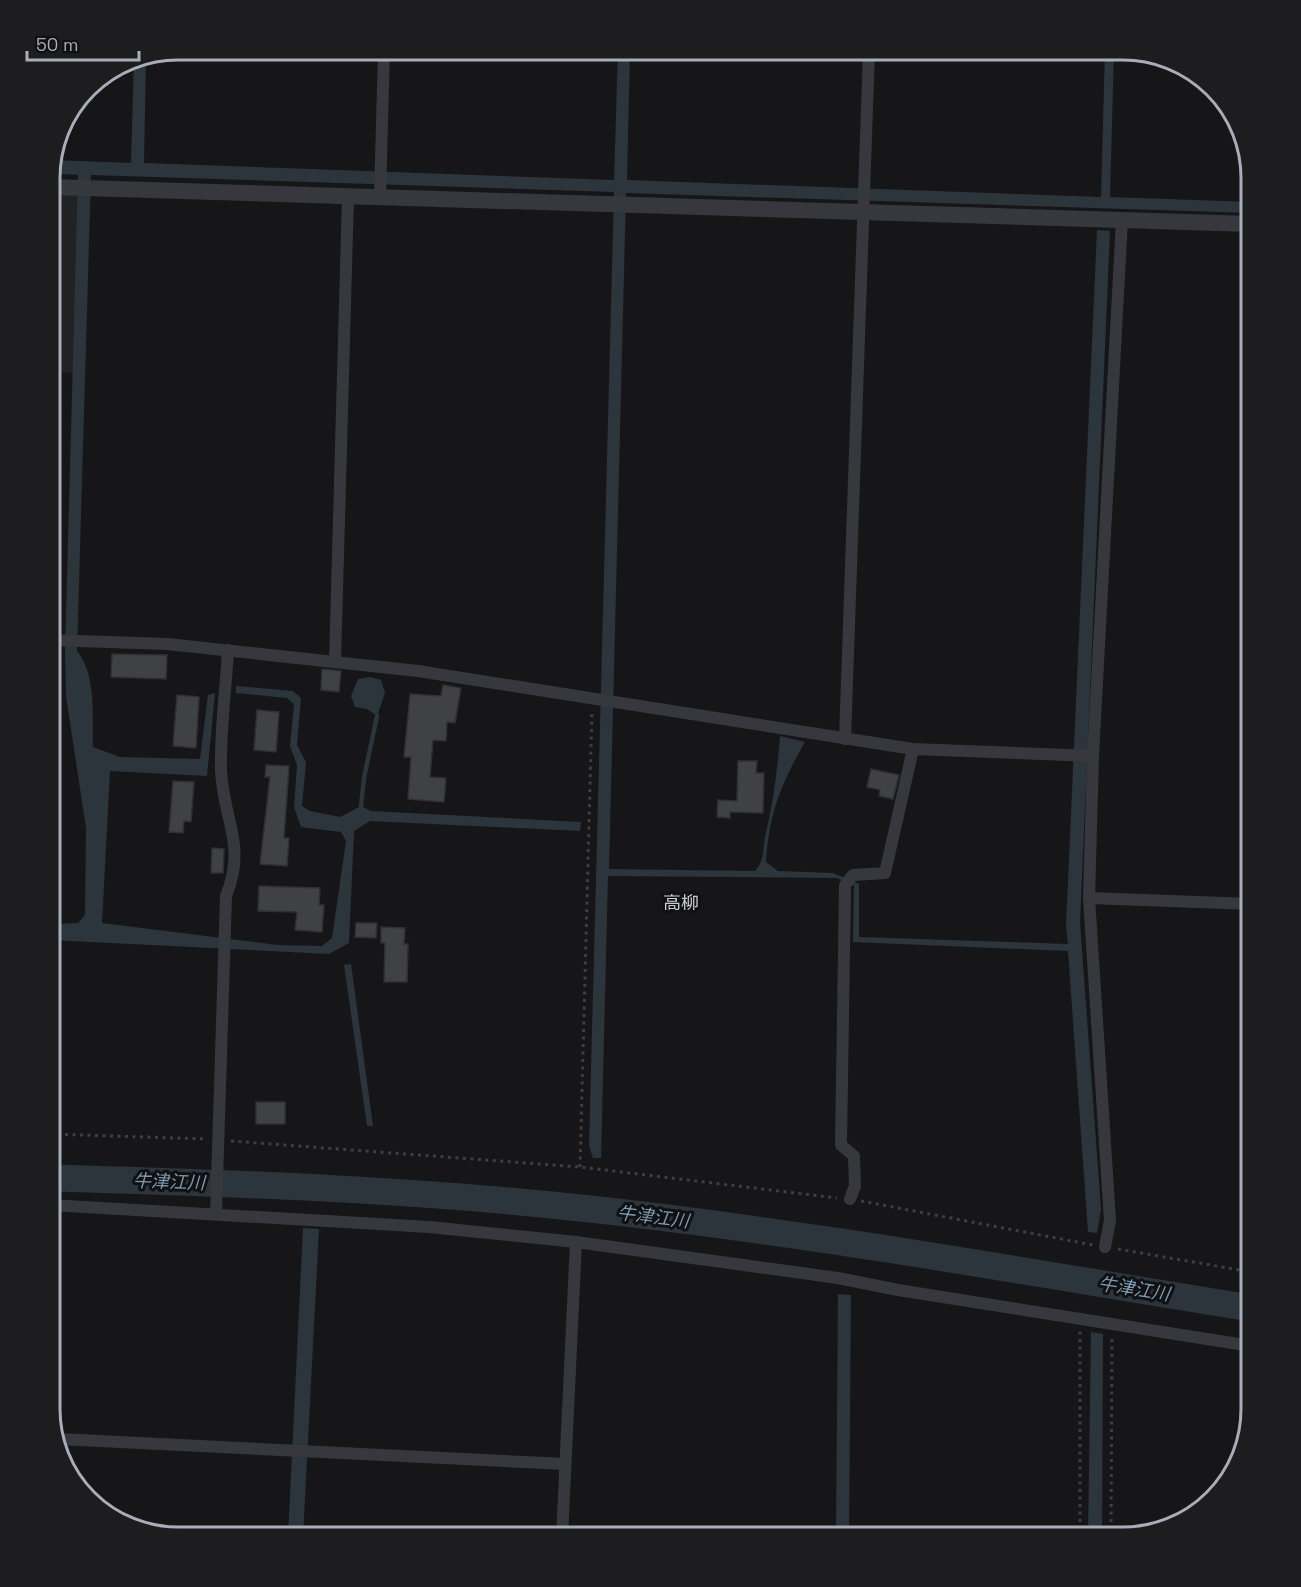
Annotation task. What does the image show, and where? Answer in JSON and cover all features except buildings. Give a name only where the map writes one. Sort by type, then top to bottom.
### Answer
[{"type":"street","points":[[380,197],[384,60]]},
{"type":"street","points":[[845,739],[869,60]]},
{"type":"street","points":[[60,187],[1241,224]]},
{"type":"street","points":[[335,662],[348,196]]},
{"type":"street","points":[[1106,1247],[1110,1220],[1089,898],[1093,756],[1122,220]]},
{"type":"street","points":[[60,640],[167,644],[418,671],[912,749],[1093,756]]},
{"type":"street","points":[[216,1213],[226,896],[235,874],[236,848],[222,790],[221,768],[228,650]]},
{"type":"street","points":[[850,1199],[855,1186],[854,1156],[841,1145],[847,881],[885,873],[912,749]]},
{"type":"street","points":[[1089,898],[1241,903]]},
{"type":"street","points":[[60,1205],[429,1227],[576,1242],[838,1278],[898,1290],[1241,1344]]},
{"type":"street","points":[[562,1527],[576,1242]]},
{"type":"street","points":[[64,1439],[565,1464]]},
{"type":"path","points":[[580,1167],[595,699]]},
{"type":"path","points":[[60,1134],[220,1140],[580,1167],[850,1199],[1241,1270]]},
{"type":"path","points":[[1080,1318],[1080,1527]]},
{"type":"path","points":[[1111,1527],[1112,1323]]},
{"type":"shaded area","points":[[618,60],[630,60],[627,180],[1101,197],[1105,60],[1114,60],[1110,197],[1241,202],[1241,213],[626,193],[609,869],[755,871],[761,862],[763,853],[775,785],[780,736],[805,742],[789,772],[773,814],[766,862],[778,871],[833,873],[859,884],[859,937],[1068,944],[1066,926],[1097,230],[1110,231],[1080,923],[1101,1209],[1097,1233],[1088,1232],[1068,951],[853,942],[854,886],[837,878],[608,876],[601,1158],[593,1158],[589,1146],[614,192],[91,175],[77,651],[88,672],[91,684],[93,747],[120,757],[200,759],[208,695],[215,693],[207,776],[110,771],[102,923],[278,945],[322,946],[332,938],[346,841],[341,832],[301,827],[294,807],[297,765],[290,746],[294,704],[287,698],[236,693],[236,686],[293,691],[301,698],[297,745],[306,762],[302,806],[310,811],[340,817],[361,806],[371,811],[581,822],[580,831],[370,821],[354,831],[349,943],[329,954],[60,941],[60,924],[78,923],[85,915],[86,828],[66,696],[65,651],[78,175],[60,174],[61,160],[131,163],[134,69],[146,64],[144,163],[614,180]]},
{"type":"shaded area","points":[[60,194],[84,195],[80,373],[60,372]]},
{"type":"shaded area","points":[[370,677],[381,680],[385,693],[377,716],[367,709],[355,707],[351,696],[358,679]]},
{"type":"shaded area","points":[[351,964],[373,1126],[367,1126],[344,965]]},
{"type":"shaded area","points":[[303,1228],[319,1229],[304,1527],[288,1527]]},
{"type":"shaded area","points":[[838,1294],[851,1295],[849,1527],[836,1527]]},
{"type":"shaded area","points":[[1091,1332],[1103,1334],[1102,1527],[1088,1527]]},
{"type":"waterway","points":[[361,806],[364,778],[377,716]]},
{"type":"waterway","name":"牛津江川","points":[[60,1178],[388,1192],[590,1209],[839,1242],[1241,1306]]},
{"type":"district","name":"高柳","points":[[681,903]]}]
